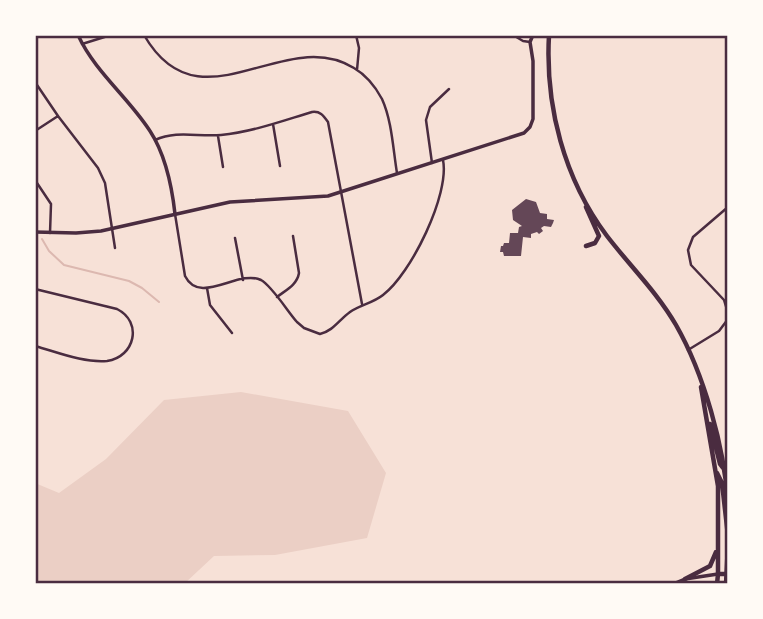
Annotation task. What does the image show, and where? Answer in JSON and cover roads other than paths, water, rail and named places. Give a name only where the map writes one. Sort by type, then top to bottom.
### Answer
[{"type":"main road","points":[[549,35],[552,108],[588,217],[599,236],[594,243],[586,246]]},
{"type":"main road","points":[[584,200],[608,236],[662,303],[688,350],[708,400],[726,467],[728,503]]},
{"type":"main road","points":[[700,382],[716,473],[719,545],[717,584]]},
{"type":"main road","points":[[705,412],[720,464],[726,467]]},
{"type":"main road","points":[[716,473],[722,482],[728,536]]},
{"type":"main road","points":[[726,584],[728,543]]},
{"type":"main road","points":[[685,579],[710,566],[719,545]]},
{"type":"main road","points":[[718,574],[727,574]]},
{"type":"street","points":[[78,35],[95,66],[144,122],[155,140],[175,214],[185,276],[192,286],[207,288],[253,278],[262,281],[297,322],[320,334],[331,329],[347,313],[375,300],[393,286],[419,250],[444,180],[443,160]]},
{"type":"street","points":[[82,44],[111,35]]},
{"type":"street","points":[[144,35],[162,58],[182,72],[196,76],[231,75],[313,56],[337,60],[358,70],[383,101],[397,173]]},
{"type":"street","points":[[356,35],[359,48],[358,70]]},
{"type":"street","points":[[513,35],[530,42]]},
{"type":"street","points":[[35,232],[113,229],[240,201],[311,198],[341,193],[519,135],[529,129],[533,119],[533,61],[530,42],[533,35]]},
{"type":"street","points":[[35,82],[98,168],[105,183],[115,248]]},
{"type":"street","points":[[432,163],[426,120],[430,107],[449,89]]},
{"type":"street","points":[[155,140],[180,133],[218,135],[273,124],[312,112],[324,115],[328,122],[362,304]]},
{"type":"street","points":[[35,131],[58,116]]},
{"type":"street","points":[[273,124],[280,166]]},
{"type":"street","points":[[218,135],[223,167]]},
{"type":"street","points":[[35,180],[51,204],[50,233]]},
{"type":"street","points":[[728,206],[693,237],[688,250],[691,265],[724,300],[728,313]]},
{"type":"street","points":[[277,298],[294,285],[298,278],[293,236]]},
{"type":"street","points":[[235,238],[243,280]]},
{"type":"street","points":[[207,288],[210,305],[232,333]]},
{"type":"street","points":[[35,289],[122,312],[128,317],[134,334],[125,353],[106,361],[88,360],[35,346]]},
{"type":"street","points":[[688,350],[719,331],[728,319]]},
{"type":"street","points":[[673,584],[685,579],[718,574]]},
{"type":"waterway","points":[[42,239],[49,251],[64,265],[129,281],[159,302]]}]
